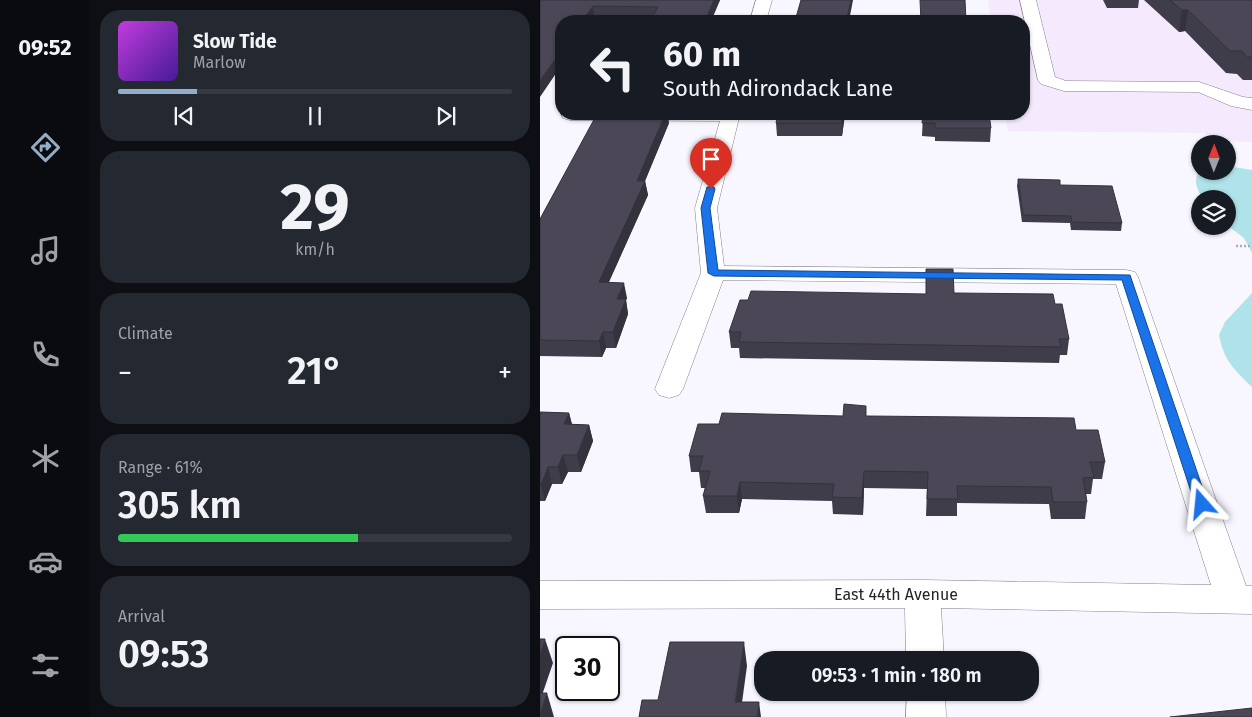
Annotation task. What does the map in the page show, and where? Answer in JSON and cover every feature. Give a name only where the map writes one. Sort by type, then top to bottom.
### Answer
[{"type":"street","points":[[760,15],[764,0]]},
{"type":"street","points":[[1028,0],[1047,80],[1054,84],[1064,86],[1199,87],[1214,91],[1232,101],[1252,104]]},
{"type":"street","points":[[669,389],[714,273],[706,208],[729,120]]},
{"type":"street","points":[[714,273],[1126,277],[1242,600]]},
{"type":"street","points":[[923,594],[925,651]]},
{"type":"street","name":"East 44th Avenue","points":[[540,595],[923,594],[1242,600]]},
{"type":"street","points":[[926,701],[926,717]]},
{"type":"path","points":[[1236,246],[1252,246]]},
{"type":"shaded area","points":[[988,0],[1252,0],[1252,142],[1236,142],[1236,135],[1206,135],[1205,133],[1008,131],[1006,120],[1030,120],[1030,15],[990,15]]},
{"type":"water","points":[[1236,167],[1252,170],[1252,253],[1244,238],[1236,232],[1236,190],[1198,190],[1196,180],[1236,180]]},
{"type":"water","points":[[1252,293],[1252,387],[1227,358],[1219,335],[1225,322]]},
{"type":"building","points":[[540,0],[714,0],[708,15],[653,15],[658,7],[593,6],[586,15],[555,15],[555,59],[540,80]]},
{"type":"building","points":[[801,0],[851,0],[847,15],[797,15]]},
{"type":"building","points":[[920,0],[965,0],[966,15],[921,15]]},
{"type":"building","points":[[1170,0],[1252,0],[1252,57],[1247,57],[1242,51],[1230,51],[1188,10],[1182,10]]},
{"type":"building","points":[[594,120],[662,120],[637,181],[645,181],[599,282],[624,283],[617,299],[626,299],[613,332],[603,332],[599,341],[540,340],[540,219]]},
{"type":"building","points":[[777,120],[842,120],[842,123],[776,123]]},
{"type":"building","points":[[922,120],[990,120],[991,128],[935,128],[935,123],[922,123]]},
{"type":"building","points":[[1018,179],[1060,180],[1060,185],[1112,186],[1122,223],[1072,222],[1071,216],[1023,215]]},
{"type":"building","points":[[926,269],[953,269],[954,293],[1053,294],[1055,304],[1062,304],[1069,339],[1059,339],[1061,347],[739,342],[741,332],[729,332],[740,300],[748,300],[751,291],[926,294]]},
{"type":"building","points":[[844,404],[866,406],[866,416],[1074,418],[1076,430],[1098,430],[1105,462],[1090,462],[1094,477],[1083,478],[1087,502],[1053,502],[1051,487],[957,486],[958,499],[927,499],[928,472],[864,471],[862,498],[832,497],[834,484],[740,482],[737,496],[703,496],[710,471],[699,471],[703,456],[689,456],[698,424],[719,424],[722,413],[843,416]]},
{"type":"building","points":[[540,412],[569,413],[564,424],[589,425],[577,455],[563,455],[558,467],[548,467],[541,485],[540,485]]},
{"type":"building","points":[[540,639],[545,639],[540,655]]},
{"type":"building","points":[[670,642],[744,642],[735,702],[759,702],[757,717],[639,717],[642,700],[658,700]]},
{"type":"building","points":[[540,693],[547,693],[540,714]]},
{"type":"building","points":[[1252,708],[1252,717],[1170,717]]},
{"type":"route","points":[[711,189],[706,208],[714,273],[1126,277],[1202,504]]}]
